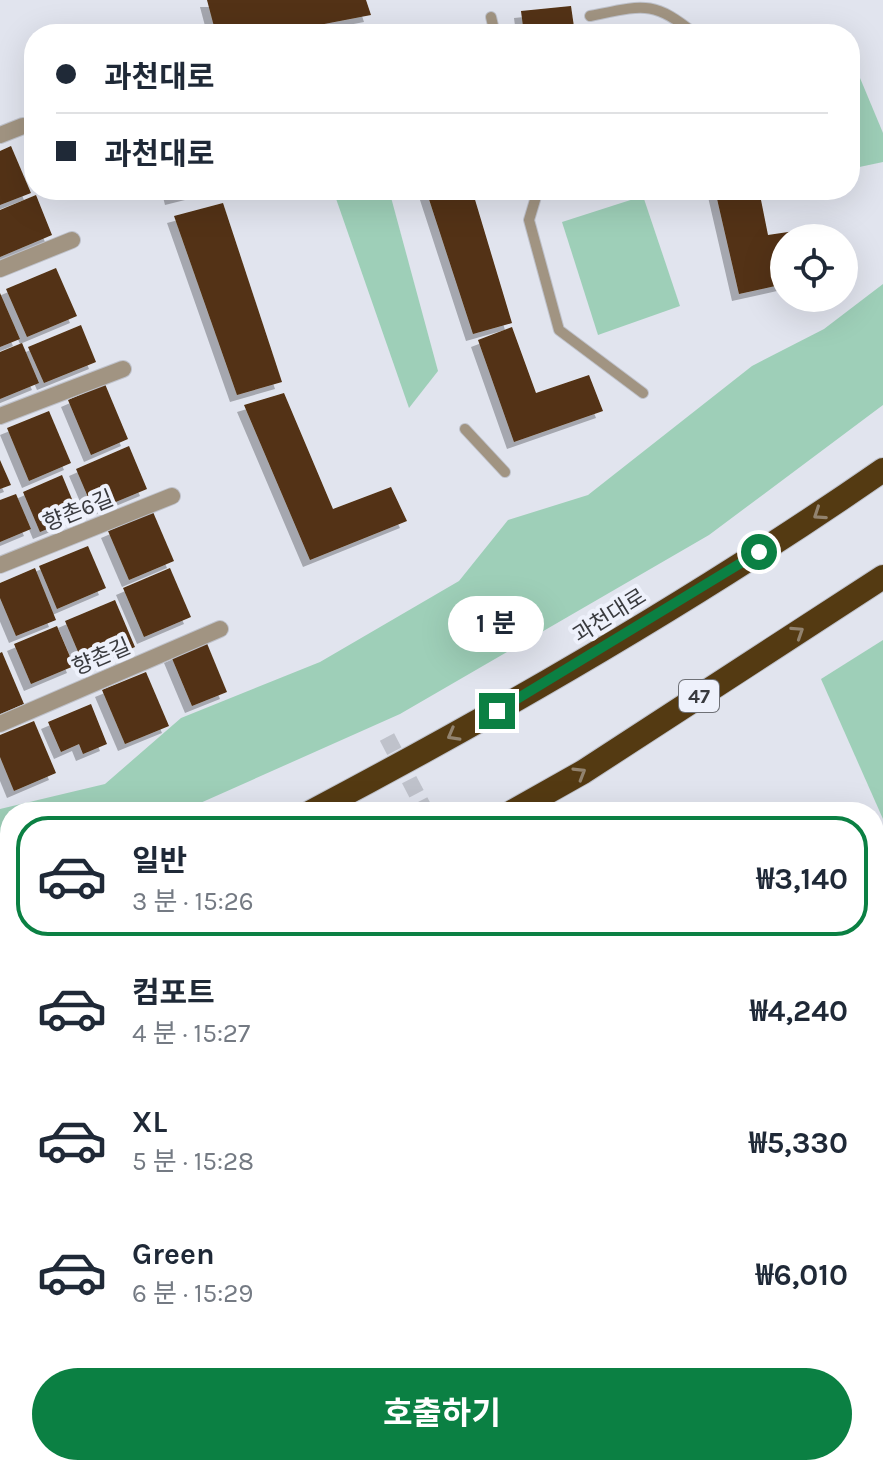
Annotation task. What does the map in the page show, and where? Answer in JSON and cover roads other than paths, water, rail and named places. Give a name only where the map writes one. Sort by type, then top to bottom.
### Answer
[{"type":"highway","name":"과천대로","points":[[329,802],[549,683],[812,519],[883,470]]},
{"type":"highway","name":"47","points":[[530,802],[583,772],[883,577]]},
{"type":"street","points":[[0,135],[23,126]]},
{"type":"street","points":[[0,269],[72,240]]},
{"type":"street","points":[[0,416],[123,369]]},
{"type":"street","name":"향촌6길","points":[[0,565],[172,496]]},
{"type":"street","name":"향촌길","points":[[0,724],[220,629]]},
{"type":"lane","points":[[590,16],[660,3],[685,24]]},
{"type":"lane","points":[[491,17],[493,24]]},
{"type":"lane","points":[[535,200],[529,220],[559,330],[643,393]]},
{"type":"lane","points":[[465,429],[505,472]]},
{"type":"tunnel","points":[[387,737],[421,802]]}]
